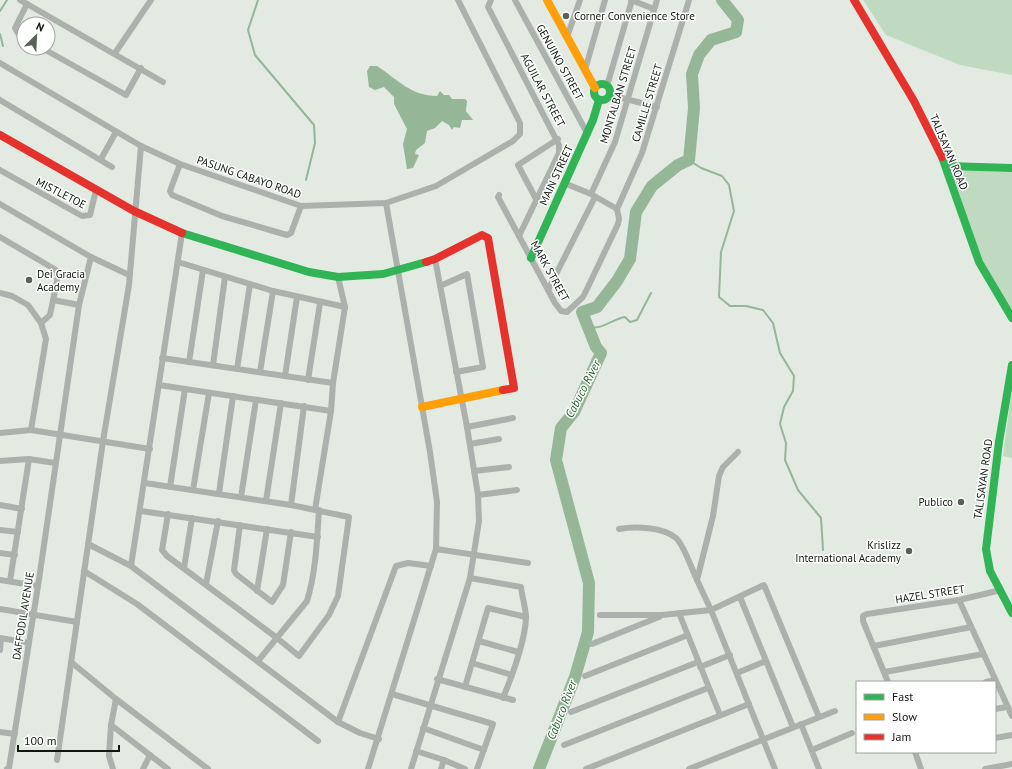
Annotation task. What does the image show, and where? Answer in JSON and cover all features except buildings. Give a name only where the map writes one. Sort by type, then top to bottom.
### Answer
[{"type":"street","points":[[20,0],[142,68],[163,82]]},
{"type":"street","points":[[115,53],[151,0]]},
{"type":"street","name":"PASUNG CABAYO ROAD","points":[[0,63],[116,132],[141,146],[180,164],[301,206],[386,203],[449,180],[513,141],[520,134],[520,123],[458,0]]},
{"type":"street","name":"AGUILAR STREET","points":[[491,0],[488,7],[558,139],[559,153],[519,236]]},
{"type":"street","name":"GENUINO STREET","points":[[515,0],[587,133]]},
{"type":"street","points":[[547,0],[595,88],[594,93],[599,100],[604,100],[610,95]]},
{"type":"street","points":[[567,37],[580,0]]},
{"type":"street","points":[[585,70],[605,0]]},
{"type":"street","points":[[607,86],[631,0],[654,9]]},
{"type":"street","name":"MONTALBAN STREET","points":[[548,290],[593,195],[615,142],[629,99],[657,0]]},
{"type":"street","name":"CAMILLE STREET","points":[[617,209],[642,153],[688,0]]},
{"type":"street","name":"TALISAYAN ROAD","points":[[854,0],[914,101],[946,166],[979,262],[1012,318]]},
{"type":"street","points":[[21,16],[27,4]]},
{"type":"street","points":[[56,56],[126,95],[142,68]]},
{"type":"street","points":[[595,88],[599,84],[607,86],[610,90],[610,95]]},
{"type":"street","points":[[610,95],[657,107]]},
{"type":"street","points":[[0,100],[102,159],[112,167]]},
{"type":"street","name":"MAIN STREET","points":[[531,258],[594,120],[599,100]]},
{"type":"street","points":[[102,159],[116,132]]},
{"type":"street","points":[[0,134],[96,190],[182,233],[309,272],[338,276],[382,274],[435,259],[482,235],[486,236],[488,238],[515,387],[511,390],[422,408]]},
{"type":"street","points":[[536,199],[518,165],[558,139]]},
{"type":"street","points":[[57,760],[103,441],[129,275],[141,146]]},
{"type":"street","points":[[180,164],[170,191],[172,195],[222,216],[287,235],[291,232],[301,206]]},
{"type":"street","points":[[946,166],[1012,168]]},
{"type":"street","name":"MISTLETOE","points":[[0,170],[82,216],[90,215],[96,190]]},
{"type":"street","points":[[564,183],[593,195],[617,209]]},
{"type":"street","name":"MARK STREET","points":[[499,195],[498,198],[548,290],[561,311],[567,312],[583,297],[618,224],[619,219],[617,209]]},
{"type":"street","points":[[368,769],[436,549],[437,502],[386,203]]},
{"type":"street","points":[[0,204],[91,257],[129,275]]},
{"type":"street","points":[[131,566],[141,511],[158,385],[182,233]]},
{"type":"street","points":[[0,237],[56,270],[58,276],[50,315],[41,323]]},
{"type":"street","name":"DAFFODIL AVENUE","points":[[7,769],[9,768],[15,734],[34,614],[79,305],[91,257]]},
{"type":"street","points":[[411,769],[470,578],[475,555],[479,521],[478,495],[470,444],[435,259]]},
{"type":"street","points":[[178,262],[273,291],[345,308]]},
{"type":"street","points":[[189,362],[203,270]]},
{"type":"street","points":[[440,286],[467,274],[483,367],[456,372]]},
{"type":"street","points":[[258,661],[307,601],[310,590],[318,537],[317,510],[331,411],[333,383],[345,308],[338,276]]},
{"type":"street","points":[[213,365],[225,277]]},
{"type":"street","points":[[237,369],[250,284]]},
{"type":"street","points":[[260,372],[273,291]]},
{"type":"street","points":[[0,293],[12,296],[28,305],[41,323],[46,339],[31,430]]},
{"type":"street","points":[[285,376],[297,297]]},
{"type":"street","points":[[53,300],[79,305]]},
{"type":"street","points":[[308,380],[320,303]]},
{"type":"street","points":[[162,358],[333,383]]},
{"type":"street","name":"TALISAYAN ROAD","points":[[1001,590],[990,571],[986,540],[1012,365]]},
{"type":"street","points":[[158,385],[331,411]]},
{"type":"street","points":[[170,487],[185,389]]},
{"type":"street","points":[[193,490],[209,393]]},
{"type":"street","points":[[218,493],[233,396]]},
{"type":"street","points":[[241,497],[256,400]]},
{"type":"street","points":[[266,501],[281,403]]},
{"type":"street","points":[[291,505],[304,406]]},
{"type":"street","points":[[467,427],[513,418]]},
{"type":"street","points":[[0,433],[31,430],[150,449]]},
{"type":"street","points":[[470,444],[499,439]]},
{"type":"street","points":[[697,580],[713,516],[718,476],[723,467],[738,452]]},
{"type":"street","points":[[0,461],[29,459],[55,463]]},
{"type":"street","points":[[10,581],[29,459]]},
{"type":"street","points":[[474,471],[509,467]]},
{"type":"street","points":[[144,483],[291,505],[349,517],[338,596],[329,615],[299,656],[206,584],[167,556],[162,550],[168,514]]},
{"type":"street","points":[[478,495],[517,490]]},
{"type":"street","points":[[0,505],[22,509]]},
{"type":"street","points":[[141,511],[240,524],[318,537]]},
{"type":"street","points":[[184,568],[192,518]]},
{"type":"street","points":[[206,584],[218,522]]},
{"type":"street","points":[[240,524],[234,570],[236,574],[272,602],[283,585],[291,532]]},
{"type":"street","points":[[619,529],[643,527],[670,535],[677,539],[712,610],[775,769]]},
{"type":"street","points":[[257,590],[267,529]]},
{"type":"street","points":[[0,530],[18,532]]},
{"type":"street","points":[[88,544],[131,566],[338,722],[360,733],[378,739]]},
{"type":"street","points":[[436,549],[528,562]]},
{"type":"street","points":[[0,553],[15,555]]},
{"type":"street","points":[[338,722],[396,566],[408,563],[431,566]]},
{"type":"street","points":[[84,571],[137,604],[318,741]]},
{"type":"street","points":[[470,578],[520,587],[526,617],[524,632],[512,675],[503,698]]},
{"type":"street","points":[[0,580],[38,586]]},
{"type":"street","points":[[600,614],[662,615],[712,610],[764,585],[818,717]]},
{"type":"street","points":[[1001,590],[1012,613]]},
{"type":"street","name":"HAZEL STREET","points":[[874,646],[862,621],[863,616],[867,614],[959,600],[1001,590]]},
{"type":"street","points":[[740,597],[793,727]]},
{"type":"street","points":[[959,600],[1012,716]]},
{"type":"street","points":[[465,687],[488,608],[526,617]]},
{"type":"street","points":[[0,609],[77,622]]},
{"type":"street","points":[[679,613],[720,716]]},
{"type":"street","points":[[592,644],[662,615]]},
{"type":"street","points":[[888,681],[874,646],[971,627]]},
{"type":"street","points":[[585,676],[688,635]]},
{"type":"street","points":[[0,650],[1,639],[29,643]]},
{"type":"street","points":[[479,641],[518,652]]},
{"type":"street","points":[[884,672],[983,654]]},
{"type":"street","points":[[571,712],[699,664],[730,655]]},
{"type":"street","points":[[71,662],[116,699],[208,769]]},
{"type":"street","points":[[737,674],[766,662]]},
{"type":"street","points":[[472,663],[512,675]]},
{"type":"street","points":[[438,679],[513,700]]},
{"type":"street","points":[[991,681],[996,680]]},
{"type":"street","points":[[564,745],[708,688]]},
{"type":"street","points":[[392,694],[430,704],[493,724],[477,769]]},
{"type":"street","points":[[112,769],[109,756],[111,725],[116,699]]},
{"type":"street","points":[[586,769],[749,704]]},
{"type":"street","points":[[996,709],[1007,707]]},
{"type":"street","points":[[689,769],[763,738],[835,711]]},
{"type":"street","points":[[801,724],[819,769]]},
{"type":"street","points":[[111,725],[168,769]]},
{"type":"street","points":[[423,728],[484,750]]},
{"type":"street","points":[[0,732],[15,734]]},
{"type":"street","points":[[812,750],[852,733]]},
{"type":"street","points":[[996,738],[1012,735]]},
{"type":"street","points":[[416,751],[444,760],[465,769]]},
{"type":"street","points":[[917,753],[921,769]]},
{"type":"street","points":[[143,769],[150,755]]},
{"type":"street","points":[[441,769],[444,760]]},
{"type":"street","points":[[985,769],[1012,764]]},
{"type":"shaded area","points":[[863,0],[1012,0],[1012,75],[960,65],[886,35]]},
{"type":"shaded area","points":[[370,66],[377,66],[405,86],[419,93],[437,96],[440,91],[444,95],[449,95],[452,99],[465,99],[467,101],[466,111],[473,120],[462,120],[460,128],[454,127],[452,130],[449,125],[442,121],[435,128],[427,131],[425,143],[416,150],[415,154],[419,155],[413,168],[407,169],[403,144],[407,129],[394,104],[394,97],[384,87],[375,90],[369,87],[367,71]]},
{"type":"shaded area","points":[[952,170],[1012,172],[1012,310],[977,251]]},
{"type":"shaded area","points":[[1012,387],[1012,458],[1003,456]]},
{"type":"waterway","points":[[0,11],[7,0]]},
{"type":"waterway","points":[[258,0],[248,30],[255,55],[314,125],[315,143],[306,180]]},
{"type":"waterway","name":"Cabuco River","points":[[539,769],[575,677],[588,632],[589,583],[556,460],[561,428],[574,412],[601,353],[596,347],[582,312],[597,307],[617,281],[630,259],[636,212],[652,186],[678,165],[689,160],[694,108],[692,74],[699,55],[711,40],[736,32],[738,20],[722,0]]},
{"type":"waterway","points":[[0,34],[3,46]]},
{"type":"waterway","points":[[689,160],[701,168],[722,176],[729,185],[734,211],[721,252],[719,297],[730,306],[746,306],[763,310],[773,323],[780,353],[794,376],[793,391],[784,407],[780,424],[786,443],[785,460],[798,490],[821,518],[823,550]]},
{"type":"waterway","points":[[585,318],[589,324],[594,327],[603,326],[625,317],[630,322],[637,320],[651,293]]},
{"type":"traffic: fast","points":[[599,84],[605,84],[610,89],[610,92],[608,98],[605,100],[599,100],[594,95],[594,89],[599,84]]},
{"type":"traffic: fast","points":[[531,258],[593,120],[599,100]]},
{"type":"traffic: fast","points":[[942,157],[979,262],[1012,318]]},
{"type":"traffic: fast","points":[[946,166],[1012,168]]},
{"type":"traffic: fast","points":[[182,233],[309,272],[338,277],[383,274],[426,262]]},
{"type":"traffic: fast","points":[[1012,365],[999,442],[986,549],[990,571],[1012,613]]},
{"type":"traffic: slow","points":[[547,0],[595,88]]},
{"type":"traffic: slow","points":[[422,407],[503,390]]},
{"type":"traffic: jam","points":[[854,0],[914,101],[942,157]]},
{"type":"traffic: jam","points":[[0,135],[134,211],[182,233]]},
{"type":"traffic: jam","points":[[426,262],[435,259],[482,235],[488,238],[514,388],[503,390]]},
{"type":"place","name":"Corner Convenience Store","points":[[566,16]]},
{"type":"place","name":"Dei Gracia Academy","points":[[29,280]]},
{"type":"place","name":"Publico","points":[[961,502]]},
{"type":"place","name":"Krislizz International Academy","points":[[909,551]]}]
